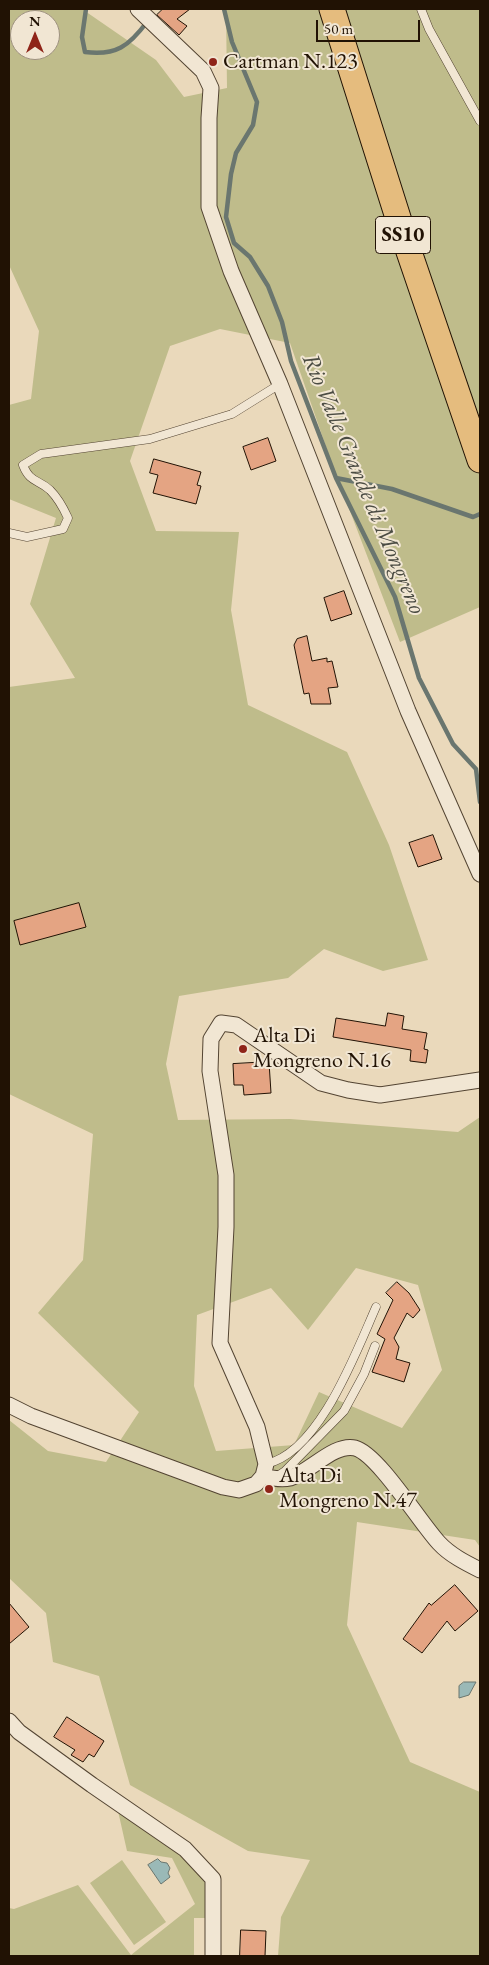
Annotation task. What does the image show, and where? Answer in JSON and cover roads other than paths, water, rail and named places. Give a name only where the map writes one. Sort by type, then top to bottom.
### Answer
[{"type":"main road","name":"SS10","points":[[332,9],[406,243],[480,460]]},
{"type":"street","points":[[140,11],[204,71],[211,88],[209,207],[231,271],[280,384],[408,711],[480,874]]},
{"type":"street","points":[[268,1473],[257,1427],[220,1343],[226,1227],[226,1175],[210,1071],[212,1040],[221,1023],[236,1025],[321,1083],[348,1090],[380,1095],[480,1080]]},
{"type":"street","points":[[9,1405],[31,1416],[223,1488],[239,1490],[247,1488],[256,1484],[268,1473]]},
{"type":"street","points":[[268,1473],[289,1478],[345,1448],[356,1448],[365,1453],[390,1480],[439,1544],[461,1560],[480,1570]]},
{"type":"street","points":[[9,1721],[19,1732],[185,1849],[213,1879],[213,1956]]},
{"type":"lane","points":[[421,9],[429,29],[480,121]]},
{"type":"lane","points":[[9,533],[27,537],[63,529],[68,518],[62,505],[49,489],[28,476],[24,465],[41,454],[132,442],[171,434],[232,414],[280,384]]},
{"type":"lane","points":[[268,1473],[305,1438],[335,1399],[376,1307]]},
{"type":"lane","points":[[268,1473],[285,1471],[344,1411],[364,1374],[376,1346]]},
{"type":"water","points":[[464,1682],[476,1682],[469,1695],[459,1698],[459,1686]]},
{"type":"water","points":[[158,1859],[161,1862],[167,1863],[170,1868],[168,1873],[170,1877],[161,1884],[148,1865]]},
{"type":"waterway","name":"Rio Valle Grande di Mongreno","points":[[86,9],[82,37],[85,52],[96,53],[121,48],[147,22]]},
{"type":"waterway","name":"Rio Valle Grande di Mongreno","points":[[224,9],[232,42],[257,102],[253,125],[236,153],[231,174],[226,217],[234,243],[250,257],[268,286],[282,322],[291,361],[336,478],[395,597],[419,678],[453,744],[476,769],[480,802]]},
{"type":"waterway","points":[[336,478],[392,489],[473,517],[480,514]]},
{"type":"place","name":"Cartman N.123","points":[[213,62]]},
{"type":"place","name":"Alta Di Mongreno N.16","points":[[243,1049]]},
{"type":"place","name":"Alta Di Mongreno N.47","points":[[269,1489]]}]
